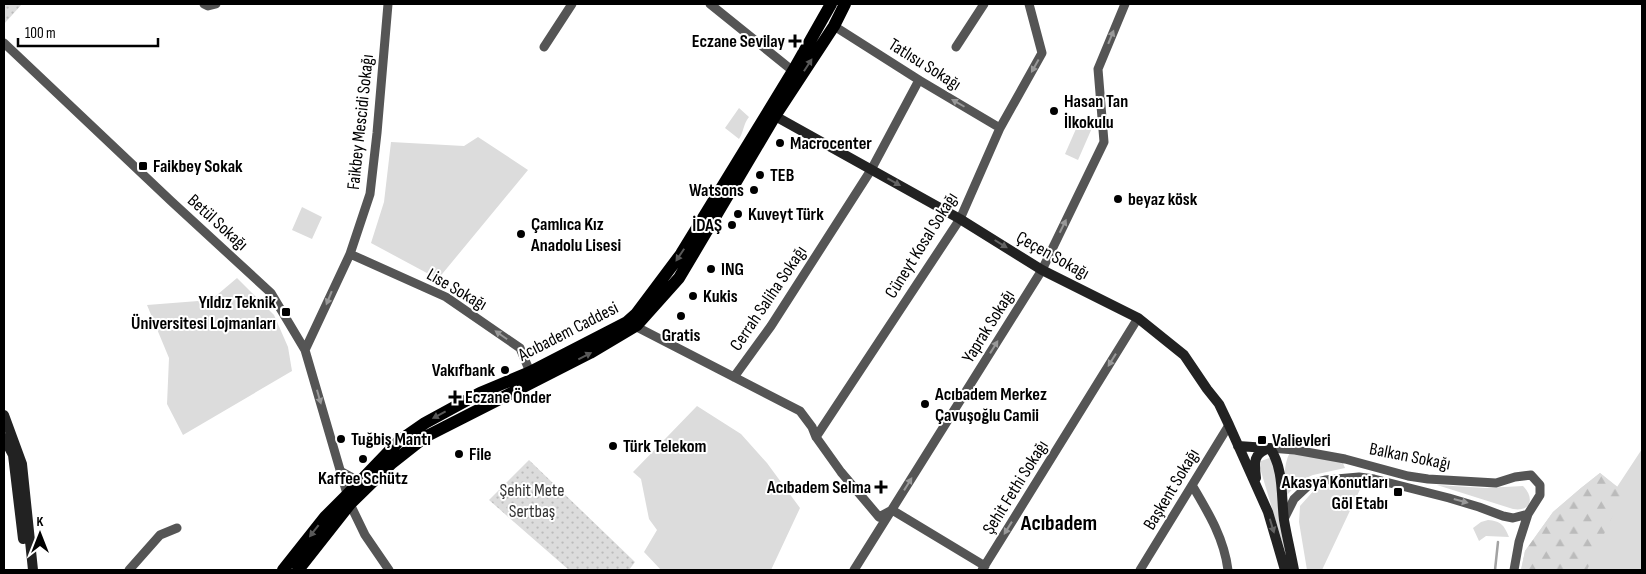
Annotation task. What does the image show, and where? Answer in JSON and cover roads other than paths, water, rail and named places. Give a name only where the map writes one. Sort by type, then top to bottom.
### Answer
[{"type":"main road","name":"Acıbadem Caddesi","points":[[283,570],[325,517],[350,504],[360,482],[399,442],[425,423],[480,393],[530,372],[631,324],[636,314],[680,254],[793,70],[831,4]]},
{"type":"main road","name":"Acıbadem Caddesi","points":[[298,570],[350,504],[392,462],[426,436],[590,353],[631,324],[679,278],[775,116],[834,26],[845,4]]},
{"type":"main road","name":"Çeçen Sokağı","points":[[775,116],[960,219],[1042,270],[1138,318],[1184,355],[1206,389],[1219,404],[1256,482],[1268,512],[1285,570]]},
{"type":"main road","points":[[4,415],[22,464],[33,570]]},
{"type":"main road","points":[[4,438],[13,455],[27,570]]},
{"type":"main road","points":[[1238,446],[1270,448],[1276,456],[1284,519],[1294,570]]},
{"type":"main road","name":"Çeçen Sokağı","points":[[1256,482],[1256,457],[1261,451],[1270,448]]},
{"type":"street","points":[[204,4],[208,6],[216,4]]},
{"type":"street","name":"Faikbey Mescidi Sokağı","points":[[305,350],[350,254],[370,194],[388,4]]},
{"type":"street","points":[[544,47],[572,4]]},
{"type":"street","points":[[710,4],[793,70]]},
{"type":"street","points":[[956,47],[984,4]]},
{"type":"street","name":"Cüneyt Kosal Sokağı","points":[[816,437],[960,219],[1000,128],[1042,53],[1029,4]]},
{"type":"street","name":"Yaprak Sokağı","points":[[854,570],[1042,270],[1104,142],[1098,69],[1125,4]]},
{"type":"street","name":"Tatlısu Sokağı","points":[[834,26],[919,80],[1000,128]]},
{"type":"street","name":"Betül Sokağı","points":[[4,43],[271,293],[305,350],[350,504],[365,536],[389,570]]},
{"type":"street","name":"Cerrah Saliha Sokağı","points":[[734,377],[771,326],[871,170],[919,80]]},
{"type":"street","name":"Lise Sokağı","points":[[350,254],[446,297],[520,348],[530,372]]},
{"type":"street","name":"Şehit Fethi Sokağı","points":[[984,568],[1138,318]]},
{"type":"street","points":[[631,324],[800,411],[841,472],[879,517],[892,510],[984,568]]},
{"type":"street","name":"Başkent Sokağı","points":[[1140,570],[1229,425]]},
{"type":"street","name":"Balkan Sokağı","points":[[1270,448],[1345,458],[1408,476],[1428,479],[1496,482],[1531,475],[1540,485],[1540,495],[1528,514],[1513,518],[1503,516],[1480,506],[1374,478],[1359,477],[1325,480],[1310,484],[1294,499],[1284,519]]},
{"type":"street","points":[[340,471],[360,482]]},
{"type":"street","points":[[1192,485],[1213,519],[1226,557],[1228,570]]},
{"type":"street","points":[[1514,570],[1528,514]]},
{"type":"street","points":[[129,570],[160,535],[177,528]]},
{"type":"waterway","points":[[1495,570],[1498,542]]},
{"type":"place","name":"Eczane Sevilay","points":[[795,41]]},
{"type":"place","name":"Hasan Tan İlkokulu","points":[[1054,111]]},
{"type":"place","name":"Macrocenter","points":[[780,143]]},
{"type":"place","name":"Faikbey Sokak","points":[[143,166]]},
{"type":"place","name":"TEB","points":[[760,175]]},
{"type":"place","name":"Watsons","points":[[754,190]]},
{"type":"place","name":"beyaz kösk","points":[[1118,199]]},
{"type":"place","name":"Kuveyt Türk","points":[[738,214]]},
{"type":"place","name":"İDAŞ","points":[[732,225]]},
{"type":"place","name":"Çamlıca Kız Anadolu Lisesi","points":[[521,234]]},
{"type":"place","name":"ING","points":[[711,269]]},
{"type":"place","name":"Kukis","points":[[693,296]]},
{"type":"place","name":"Yıldız Teknik Üniversitesi Lojmanları","points":[[286,312]]},
{"type":"place","name":"Gratis","points":[[681,316]]},
{"type":"place","name":"Vakıfbank","points":[[505,370]]},
{"type":"place","name":"Eczane Önder","points":[[455,397]]},
{"type":"place","name":"Acıbadem Merkez Çavuşoğlu Camii","points":[[925,404]]},
{"type":"place","name":"Tuğbiş Mantı","points":[[341,439]]},
{"type":"place","name":"Valievleri","points":[[1262,440]]},
{"type":"place","name":"Türk Telekom","points":[[613,446]]},
{"type":"place","name":"File","points":[[459,454]]},
{"type":"place","name":"Kaffee Schütz","points":[[363,459]]},
{"type":"place","name":"Acıbadem Selma","points":[[881,487]]},
{"type":"place","name":"Akasya Konutları Göl Etabı","points":[[1398,492]]},
{"type":"district","name":"Acıbadem","points":[[1059,522]]},
{"type":"park label","name":"Şehit Mete Sertbaş","points":[[532,500]]}]
